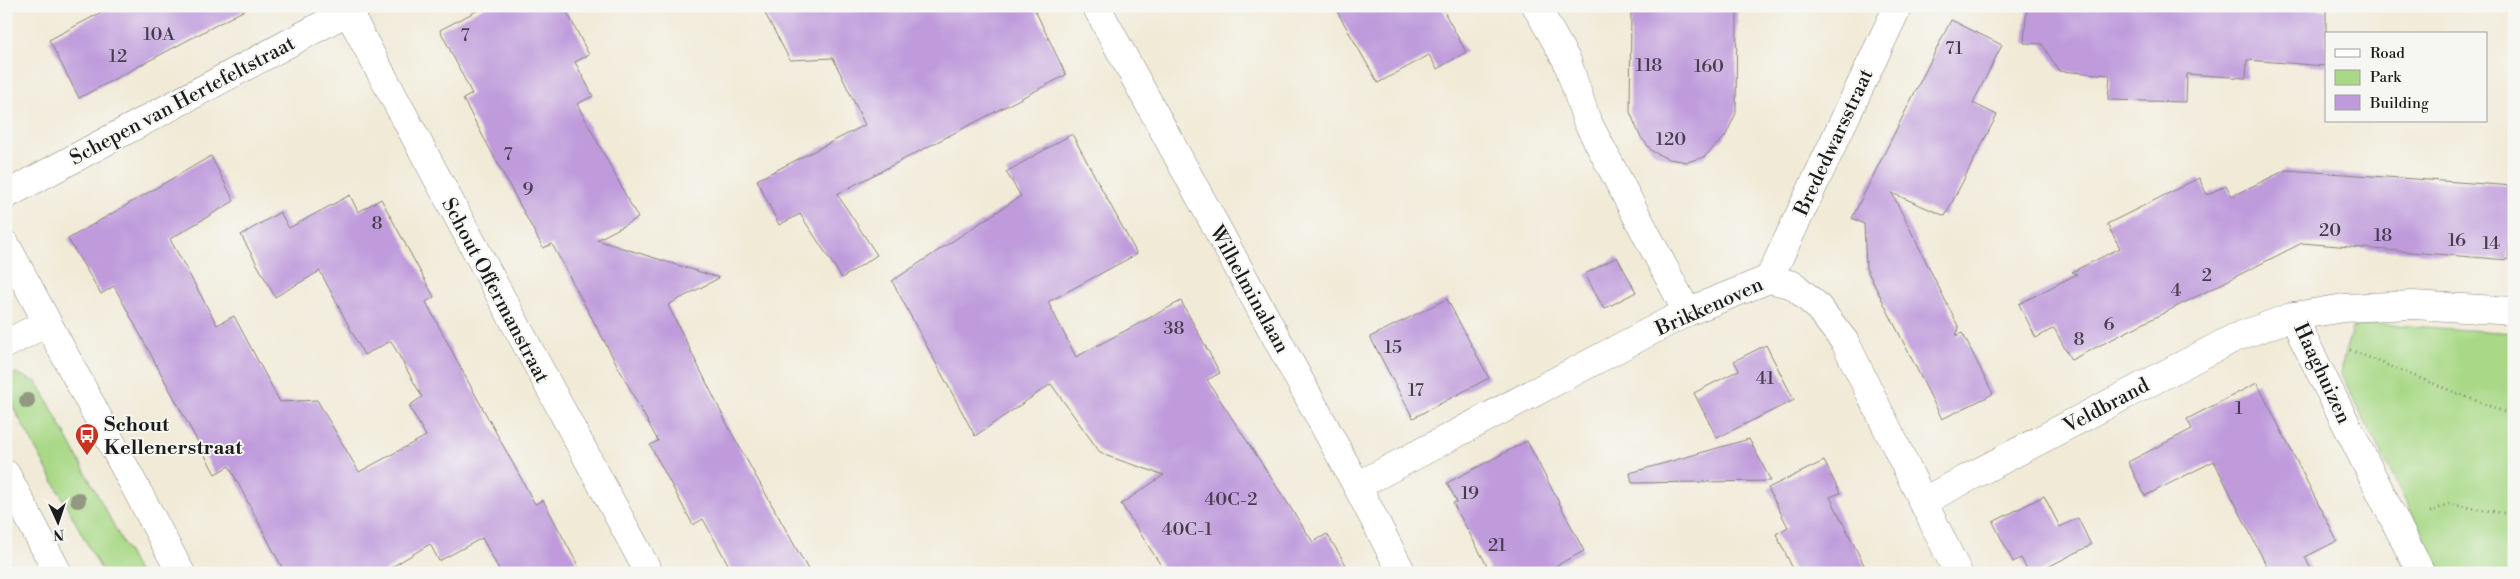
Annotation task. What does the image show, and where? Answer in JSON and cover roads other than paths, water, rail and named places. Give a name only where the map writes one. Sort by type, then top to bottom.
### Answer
[{"type":"street","name":"Wilhelminalaan","points":[[1096,6],[1357,486],[1402,573]]},
{"type":"street","points":[[1536,6],[1567,61],[1587,121],[1687,312]]},
{"type":"street","name":"Brededwarsstraat","points":[[1768,279],[1898,6]]},
{"type":"street","name":"Schepen van Hertefeltstraat","points":[[6,195],[350,8]]},
{"type":"street","name":"Schout Offermanstraat","points":[[350,8],[649,573]]},
{"type":"street","points":[[6,245],[181,573]]},
{"type":"street","name":"Brikkenoven","points":[[1357,486],[1687,312],[1768,279],[1793,285],[1817,306],[1845,342],[1958,573]]},
{"type":"street","name":"Haaghuizen","points":[[2421,573],[2299,327],[2344,308],[2413,305],[2514,311]]},
{"type":"street","points":[[6,344],[46,323]]},
{"type":"street","name":"Veldbrand","points":[[1922,502],[2234,338],[2299,327]]},
{"type":"street","points":[[6,474],[58,573]]},
{"type":"place","name":"Schout Kellenerstraat","points":[[87,456]]}]
